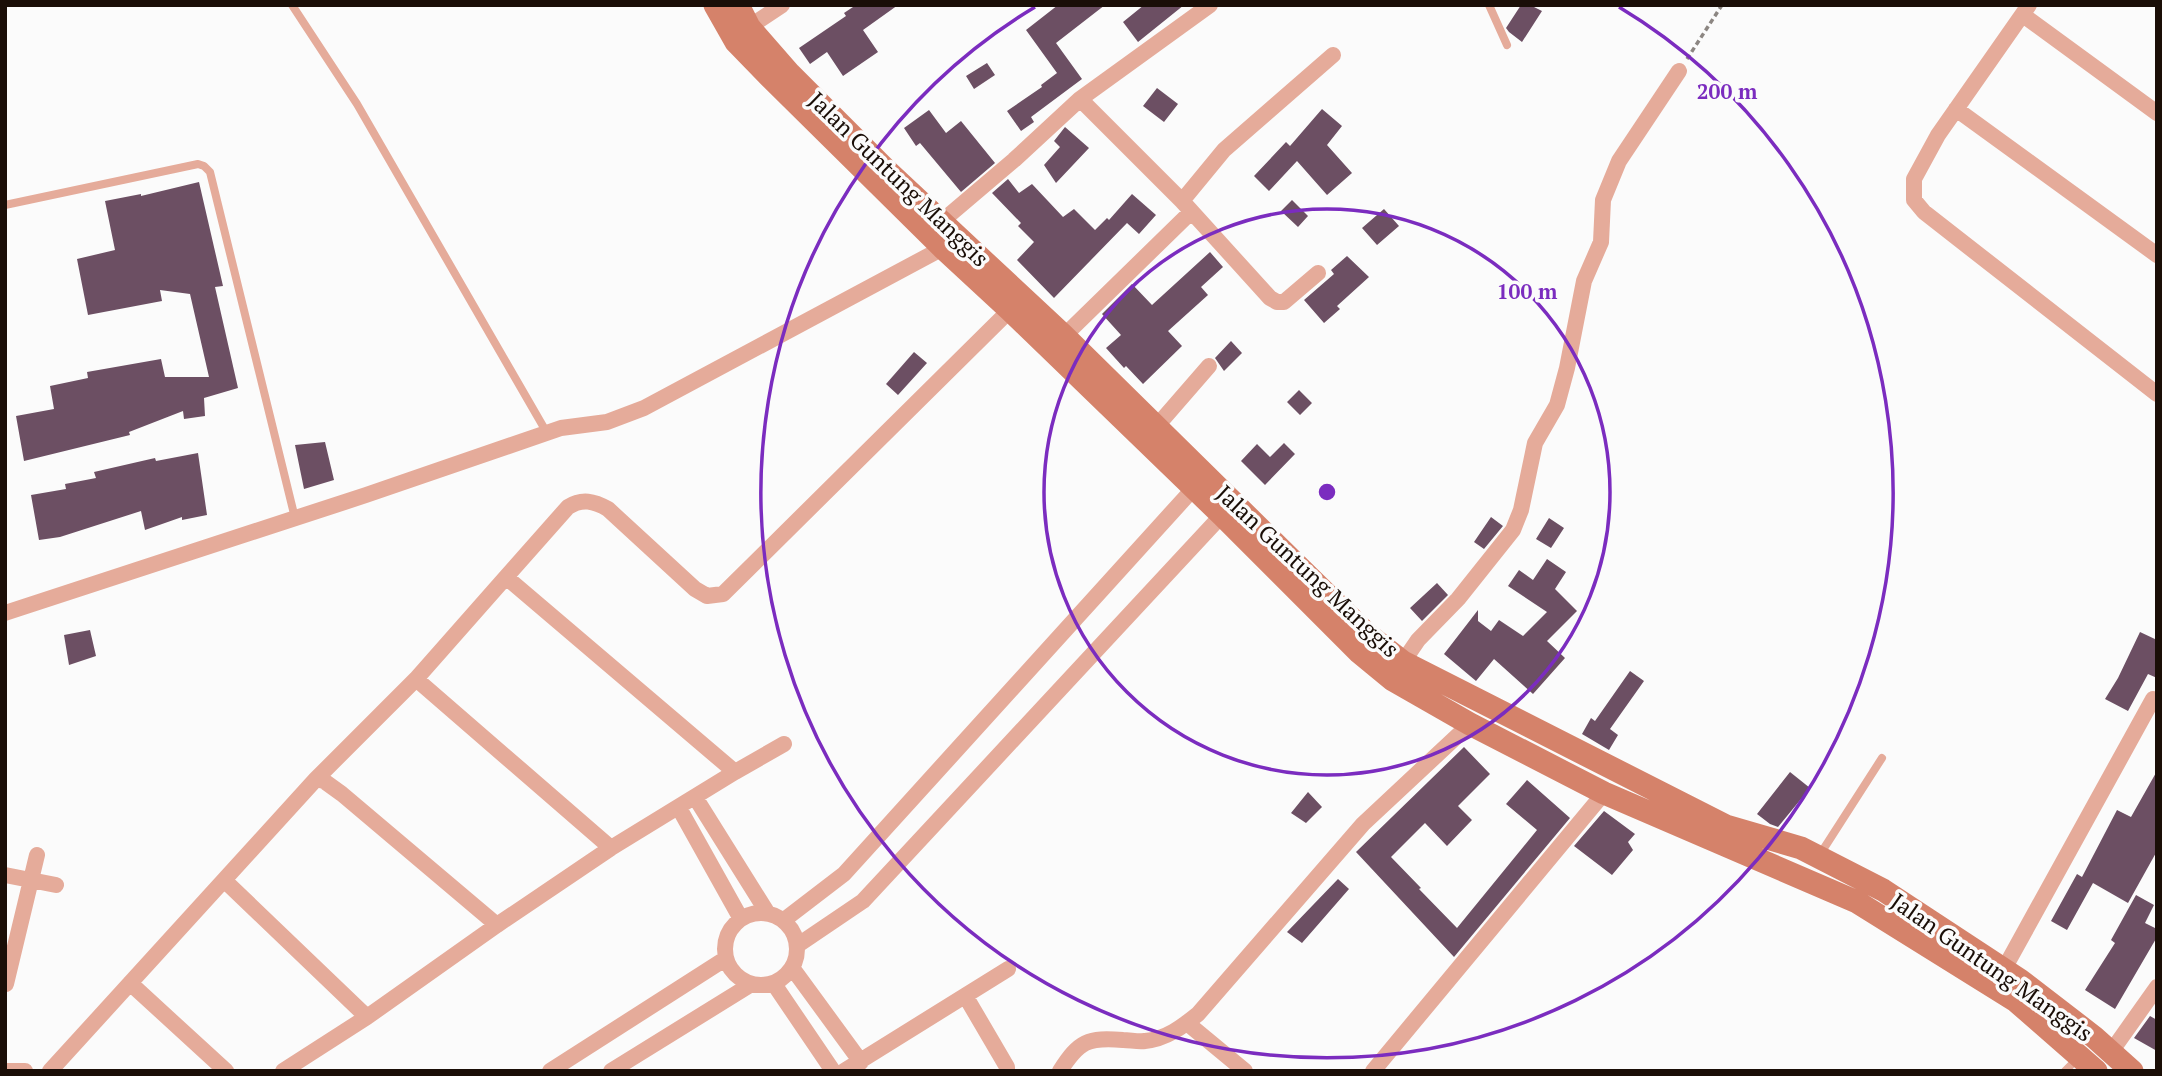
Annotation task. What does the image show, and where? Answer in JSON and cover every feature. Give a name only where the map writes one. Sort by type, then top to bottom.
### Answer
[{"type":"street","name":"Jalan Guntung Manggis","points":[[715,5],[736,42],[748,55],[943,248],[1222,515],[1359,652],[1393,680],[1470,724],[1604,793],[1857,902],[2016,1001],[2080,1066]]},
{"type":"street","name":"Jalan Guntung Manggis","points":[[738,5],[749,27],[798,82],[941,222],[1064,337],[1366,633],[1403,662],[1726,826],[1801,848],[1883,890],[2004,969],[2132,1071]]},
{"type":"street","points":[[749,27],[782,5]]},
{"type":"street","points":[[941,222],[1080,99],[1210,5]]},
{"type":"street","points":[[2157,113],[2026,10],[1938,135],[1914,179],[1914,200],[1924,212],[2157,394]]},
{"type":"street","points":[[1064,337],[1186,207],[1224,150],[1333,55]]},
{"type":"street","points":[[1403,662],[1418,640],[1458,599],[1513,530],[1521,510],[1535,443],[1556,405],[1567,368],[1584,281],[1601,242],[1603,200],[1619,161],[1679,71]]},
{"type":"street","points":[[1080,99],[1270,298],[1284,302],[1318,273]]},
{"type":"street","points":[[1956,109],[2157,255]]},
{"type":"street","points":[[5,613],[561,428],[607,422],[644,408],[943,248]]},
{"type":"street","points":[[50,1071],[316,779],[416,679],[568,507],[584,501],[597,503],[608,509],[695,589],[707,596],[723,594],[1010,310]]},
{"type":"street","points":[[1156,427],[1209,366]]},
{"type":"street","points":[[784,920],[844,874],[1194,488]]},
{"type":"street","points":[[798,945],[863,901],[1222,515]]},
{"type":"street","points":[[506,577],[735,772]]},
{"type":"street","points":[[416,679],[611,848]]},
{"type":"street","points":[[2004,969],[2153,699]]},
{"type":"street","points":[[1060,1071],[1074,1049],[1090,1040],[1104,1038],[1144,1041],[1176,1032],[1198,1014],[1363,824],[1470,724]]},
{"type":"street","points":[[283,1071],[367,1017],[611,848],[785,744]]},
{"type":"street","points":[[316,779],[324,781],[342,794],[497,925]]},
{"type":"street","points":[[1373,1071],[1604,793]]},
{"type":"street","points":[[695,797],[767,912]]},
{"type":"street","points":[[678,808],[741,919]]},
{"type":"street","points":[[5,984],[37,855]]},
{"type":"street","points":[[5,874],[56,885]]},
{"type":"street","points":[[224,880],[367,1017]]},
{"type":"street","points":[[611,1071],[750,985],[774,984],[793,969],[798,945],[794,931],[784,920],[767,912],[749,914],[741,919],[734,924],[725,940],[725,959],[734,975],[750,985]]},
{"type":"street","points":[[550,1071],[725,959]]},
{"type":"street","points":[[793,969],[861,1062]]},
{"type":"street","points":[[844,1071],[1008,969]]},
{"type":"street","points":[[130,983],[226,1071]]},
{"type":"street","points":[[774,984],[833,1071]]},
{"type":"street","points":[[2102,1045],[2157,987]]},
{"type":"street","points":[[966,997],[1007,1066],[1007,1071]]},
{"type":"street","points":[[1187,1023],[1245,1071]]},
{"type":"street","points":[[7,1071],[25,1071]]},
{"type":"lane","points":[[292,5],[357,104],[547,433]]},
{"type":"lane","points":[[1489,5],[1507,45]]},
{"type":"lane","points":[[5,205],[198,164],[210,172],[295,518]]},
{"type":"lane","points":[[1819,856],[1882,758]]},
{"type":"lane","points":[[2080,1066],[2102,1045]]},
{"type":"path","points":[[1679,71],[1722,5]]},
{"type":"building","points":[[856,5],[898,5],[863,30],[878,52],[843,76],[827,52],[810,64],[799,48],[846,16],[844,13]]},
{"type":"building","points":[[1058,5],[1105,5],[1056,43],[1082,79],[1031,117],[1034,122],[1021,131],[1007,111],[1057,73],[1026,30]]},
{"type":"building","points":[[1144,5],[1184,5],[1138,42],[1123,22]]},
{"type":"building","points":[[1521,5],[1530,5],[1542,11],[1522,42],[1506,28]]},
{"type":"building","points":[[987,63],[995,75],[974,89],[966,76]]},
{"type":"building","points":[[1157,88],[1178,104],[1164,122],[1143,106]]},
{"type":"building","points":[[1322,109],[1342,126],[1327,145],[1352,173],[1327,195],[1297,161],[1269,191],[1254,176],[1286,142],[1290,146]]},
{"type":"building","points":[[929,110],[946,133],[961,121],[995,163],[961,192],[920,143],[916,146],[904,128]]},
{"type":"building","points":[[1065,127],[1089,148],[1056,183],[1044,165],[1060,147],[1054,141]]},
{"type":"building","points":[[1008,179],[1019,193],[1032,184],[1063,217],[1074,209],[1095,230],[1107,218],[1109,220],[1132,194],[1156,215],[1139,234],[1127,223],[1054,298],[1017,260],[1034,242],[1018,226],[1021,223],[992,193]]},
{"type":"building","points":[[199,182],[223,286],[215,287],[238,388],[204,398],[205,416],[184,419],[183,411],[129,432],[130,435],[24,461],[16,416],[54,409],[50,386],[88,378],[87,372],[161,359],[165,377],[209,377],[190,294],[160,290],[162,301],[88,315],[77,259],[115,250],[105,201],[141,196]]},
{"type":"building","points":[[1292,200],[1308,216],[1298,227],[1281,211]]},
{"type":"building","points":[[1384,209],[1399,226],[1377,245],[1362,228]]},
{"type":"building","points":[[1210,252],[1223,267],[1201,287],[1208,295],[1168,331],[1182,346],[1143,384],[1106,348],[1121,335],[1102,314],[1132,284],[1152,305]]},
{"type":"building","points":[[1347,256],[1369,277],[1337,306],[1340,309],[1324,323],[1304,300],[1334,274],[1331,270]]},
{"type":"building","points":[[1231,341],[1242,353],[1224,371],[1215,358]]},
{"type":"building","points":[[914,352],[927,363],[898,395],[886,384]]},
{"type":"building","points":[[1299,390],[1312,403],[1300,415],[1287,402]]},
{"type":"building","points":[[325,442],[334,480],[304,489],[295,445]]},
{"type":"building","points":[[1284,443],[1295,454],[1265,485],[1241,461],[1257,444],[1270,457]]},
{"type":"building","points":[[198,453],[207,515],[182,520],[182,517],[145,530],[141,511],[60,537],[39,540],[31,495],[66,489],[65,484],[96,478],[94,472],[155,458],[156,461]]},
{"type":"building","points":[[1491,517],[1503,526],[1484,549],[1474,542]]},
{"type":"building","points":[[1549,518],[1564,528],[1551,548],[1536,539]]},
{"type":"building","points":[[1547,559],[1566,572],[1555,589],[1577,611],[1547,641],[1565,658],[1533,694],[1494,659],[1476,681],[1444,654],[1478,610],[1478,621],[1491,631],[1499,620],[1523,636],[1547,612],[1508,586],[1519,570],[1533,580]]},
{"type":"building","points":[[1437,583],[1448,595],[1422,621],[1410,608]]},
{"type":"building","points":[[90,630],[96,656],[69,665],[64,635]]},
{"type":"building","points":[[2140,632],[2157,640],[2157,678],[2148,674],[2128,711],[2105,699]]},
{"type":"building","points":[[1630,671],[1644,681],[1610,729],[1618,735],[1609,750],[1582,734],[1591,718],[1595,721]]},
{"type":"building","points":[[1464,747],[1490,774],[1458,806],[1472,820],[1447,846],[1425,823],[1391,857],[1457,928],[1537,830],[1506,804],[1527,780],[1570,818],[1454,957],[1356,852]]},
{"type":"building","points":[[2157,771],[2157,851],[2128,903],[2093,883],[2067,930],[2051,921],[2077,874],[2082,877],[2117,810],[2131,817]]},
{"type":"building","points":[[1790,772],[1810,788],[1778,827],[1757,814]]},
{"type":"building","points":[[1308,792],[1322,807],[1306,823],[1291,813]]},
{"type":"building","points":[[1604,811],[1635,834],[1628,842],[1633,850],[1612,875],[1574,846]]},
{"type":"building","points":[[1338,879],[1349,889],[1302,943],[1287,932]]},
{"type":"building","points":[[2136,895],[2154,905],[2145,923],[2157,929],[2157,937],[2115,1009],[2085,990],[2115,943],[2111,940]]},
{"type":"building","points":[[2150,1016],[2157,1020],[2157,1051],[2134,1038]]}]
